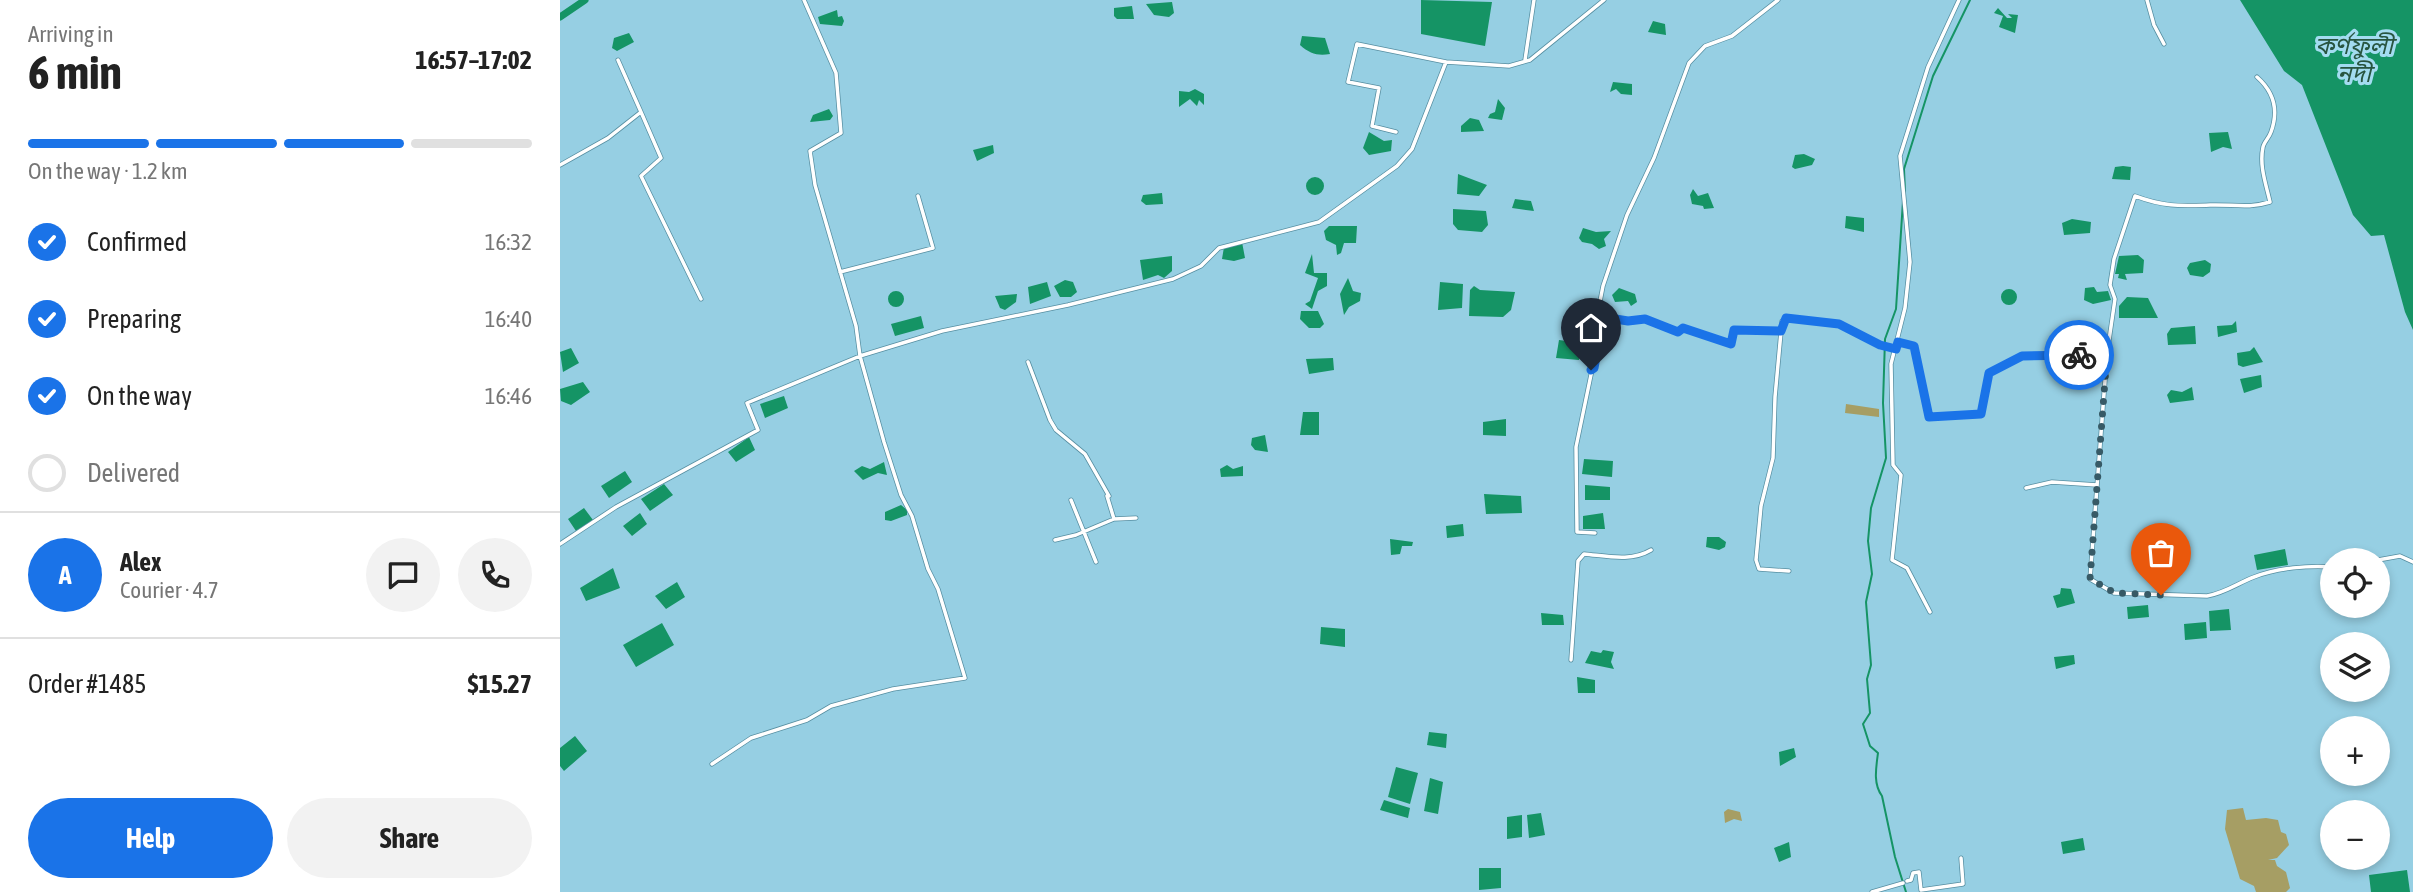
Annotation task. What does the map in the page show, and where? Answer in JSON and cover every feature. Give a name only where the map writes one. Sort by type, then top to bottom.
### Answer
[{"type":"street","points":[[712,764],[751,738],[807,720],[831,706],[893,689],[965,678],[938,589],[897,484],[860,356],[856,326],[809,152],[825,140],[841,135],[836,73],[804,0]]},
{"type":"street","points":[[1525,61],[1534,0]]},
{"type":"street","points":[[1396,132],[1373,126],[1379,88],[1348,82],[1357,44],[1446,62],[1508,66],[1525,61],[1604,0]]},
{"type":"street","points":[[1597,317],[1603,286],[1627,215],[1654,158],[1689,63],[1706,46],[1732,36],[1778,0]]},
{"type":"street","points":[[1930,612],[1907,568],[1892,560],[1901,475],[1893,465],[1891,364],[1898,342],[1910,262],[1900,156],[1928,67],[1959,0]]},
{"type":"street","points":[[2147,0],[2154,25],[2164,44]]},
{"type":"street","points":[[618,60],[661,158],[641,176],[701,299]]},
{"type":"street","points":[[560,544],[616,507],[758,429],[747,402],[860,356],[942,331],[1068,306],[1173,279],[1201,266],[1219,248],[1319,222],[1397,166],[1412,149],[1446,62]]},
{"type":"street","points":[[2257,77],[2270,89],[2273,106],[2274,123],[2263,144],[2262,169],[2270,202],[2254,207],[2210,205],[2176,208],[2135,196],[2114,258],[2110,285],[2115,299],[2107,354],[2090,579],[2115,593],[2207,596],[2220,594],[2256,576],[2320,566]]},
{"type":"street","points":[[560,165],[608,138],[641,112]]},
{"type":"street","points":[[840,272],[933,248],[918,196]]},
{"type":"street","points":[[1595,533],[1577,532],[1576,447],[1603,317],[1628,321],[1645,319],[1678,332],[1683,328],[1731,344],[1734,330],[1781,331]]},
{"type":"street","points":[[1790,571],[1759,569],[1756,561],[1761,506],[1773,458],[1781,331],[1786,318],[1839,324],[1880,345],[1896,349]]},
{"type":"street","points":[[1898,342],[1914,346],[1929,417],[1981,414],[1989,373],[2022,356],[2107,354]]},
{"type":"street","points":[[1028,362],[1050,420],[1056,430],[1085,454],[1108,496],[1114,519]]},
{"type":"street","points":[[2026,488],[2052,482],[2096,485]]},
{"type":"street","points":[[1070,500],[1084,539],[1096,562]]},
{"type":"street","points":[[1055,540],[1114,519],[1136,518]]},
{"type":"street","points":[[1571,660],[1578,561],[1584,554],[1627,558],[1641,556],[1651,550]]},
{"type":"street","points":[[2390,558],[2400,556],[2413,562]]},
{"type":"street","points":[[1872,892],[1911,880],[1913,873],[1919,872],[1921,890],[1963,884],[1961,858]]},
{"type":"shaded area","points":[[1846,404],[1879,409],[1879,417],[1845,413]]},
{"type":"shaded area","points":[[2243,808],[2246,820],[2278,820],[2281,832],[2286,834],[2289,845],[2277,858],[2268,860],[2275,860],[2277,866],[2286,872],[2290,888],[2286,892],[2256,892],[2254,886],[2240,879],[2225,829],[2227,810]]},
{"type":"shaded area","points":[[1728,809],[1740,812],[1742,821],[1734,819],[1725,823],[1724,812]]},
{"type":"water","points":[[1421,0],[1492,2],[1485,46],[1421,34]]},
{"type":"water","name":"কর্ণফুলী নদী","points":[[2240,0],[2413,0],[2413,330],[2405,312],[2384,235],[2371,236],[2353,215],[2302,85],[2284,71]]},
{"type":"water","points":[[1172,2],[1174,13],[1169,17],[1154,15],[1146,4]]},
{"type":"water","points":[[1132,6],[1134,19],[1117,19],[1114,16],[1114,8]]},
{"type":"water","points":[[1998,8],[2007,18],[2012,18],[2008,14],[2018,15],[2015,33],[1999,27],[2003,16],[1994,13]]},
{"type":"water","points":[[837,10],[838,17],[842,16],[844,21],[842,26],[820,24],[818,17]]},
{"type":"water","points":[[1653,21],[1665,24],[1666,35],[1648,32]]},
{"type":"water","points":[[629,33],[634,42],[617,51],[612,48],[614,38]]},
{"type":"water","points":[[1302,36],[1325,38],[1330,54],[1307,50],[1300,45]]},
{"type":"water","points":[[1613,82],[1632,84],[1632,95],[1621,94],[1616,89],[1610,92]]},
{"type":"water","points":[[1195,89],[1204,94],[1204,105],[1199,100],[1197,106],[1190,99],[1179,107],[1179,91],[1189,92]]},
{"type":"water","points":[[1498,99],[1505,108],[1502,120],[1488,118],[1495,112]]},
{"type":"water","points":[[829,109],[833,116],[830,120],[810,122],[813,115]]},
{"type":"water","points":[[1470,118],[1479,120],[1484,131],[1461,132],[1461,126]]},
{"type":"water","points":[[1369,132],[1384,141],[1392,140],[1391,151],[1369,155],[1363,148]]},
{"type":"water","points":[[2228,132],[2232,149],[2223,147],[2211,152],[2209,133]]},
{"type":"water","points":[[993,145],[994,153],[977,161],[973,150]]},
{"type":"water","points":[[1804,154],[1815,159],[1812,165],[1795,169],[1792,167],[1795,155]]},
{"type":"water","points":[[2115,167],[2131,167],[2130,180],[2112,179]]},
{"type":"water","points":[[1458,174],[1487,185],[1479,196],[1457,194]]},
{"type":"water","points":[[1311,177],[1319,177],[1324,186],[1322,193],[1311,195],[1306,190],[1306,182]]},
{"type":"water","points":[[1693,189],[1698,196],[1708,193],[1714,208],[1704,209],[1703,206],[1692,204],[1690,195]]},
{"type":"water","points":[[1162,193],[1163,204],[1146,205],[1141,201],[1143,195]]},
{"type":"water","points":[[1515,199],[1531,201],[1534,211],[1512,208]]},
{"type":"water","points":[[1453,209],[1486,211],[1488,225],[1482,232],[1458,230],[1453,224]]},
{"type":"water","points":[[1846,216],[1864,218],[1864,232],[1845,228]]},
{"type":"water","points":[[2072,219],[2091,222],[2090,233],[2064,235],[2062,223]]},
{"type":"water","points":[[1329,226],[1357,226],[1356,243],[1344,243],[1341,253],[1337,255],[1336,245],[1326,240],[1324,231]]},
{"type":"water","points":[[1583,228],[1596,232],[1611,231],[1604,239],[1606,246],[1599,249],[1582,242],[1579,238]]},
{"type":"water","points":[[1242,242],[1245,258],[1234,261],[1222,259],[1224,247]]},
{"type":"water","points":[[1312,254],[1314,273],[1327,273],[1327,286],[1318,291],[1312,309],[1305,304],[1310,301],[1318,278],[1305,273]]},
{"type":"water","points":[[2138,255],[2144,260],[2143,273],[2125,274],[2127,280],[2118,278],[2119,274],[2115,274],[2119,256]]},
{"type":"water","points":[[1172,256],[1172,271],[1164,278],[1158,275],[1143,280],[1140,260]]},
{"type":"water","points":[[2205,260],[2211,264],[2210,272],[2203,277],[2190,275],[2187,268],[2190,263]]},
{"type":"water","points":[[1348,278],[1353,291],[1361,293],[1360,301],[1349,307],[1344,315],[1340,294]]},
{"type":"water","points":[[1065,280],[1073,282],[1077,292],[1071,297],[1060,297],[1054,286]]},
{"type":"water","points":[[1047,282],[1051,296],[1030,304],[1028,287]]},
{"type":"water","points":[[1440,282],[1463,284],[1462,308],[1438,310]]},
{"type":"water","points":[[1474,286],[1480,290],[1515,292],[1511,310],[1503,317],[1469,316],[1470,290]]},
{"type":"water","points":[[2094,287],[2097,292],[2108,291],[2111,300],[2093,304],[2084,300],[2085,288]]},
{"type":"water","points":[[1619,288],[1635,294],[1637,302],[1631,306],[1628,301],[1615,302],[1612,295]]},
{"type":"water","points":[[2006,289],[2012,289],[2017,297],[2015,303],[2006,305],[2001,300],[2001,294]]},
{"type":"water","points":[[893,291],[899,291],[904,299],[902,305],[893,307],[888,302],[888,296]]},
{"type":"water","points":[[1017,294],[1016,302],[1005,310],[1000,308],[995,296]]},
{"type":"water","points":[[2127,297],[2148,298],[2158,318],[2119,318],[2119,306]]},
{"type":"water","points":[[1301,311],[1318,311],[1324,324],[1320,328],[1309,328],[1300,319]]},
{"type":"water","points":[[921,316],[924,328],[895,336],[891,324]]},
{"type":"water","points":[[2236,321],[2237,332],[2218,337],[2217,326],[2232,325]]},
{"type":"water","points":[[2195,326],[2196,344],[2168,345],[2167,334],[2171,328]]},
{"type":"water","points":[[2096,329],[2100,347],[2096,350],[2087,347],[2085,330]]},
{"type":"water","points":[[1559,340],[1581,343],[1579,360],[1556,358]]},
{"type":"water","points":[[2254,347],[2263,362],[2243,367],[2238,365],[2237,353],[2250,351]]},
{"type":"water","points":[[571,348],[579,363],[563,372],[560,352]]},
{"type":"water","points":[[1333,358],[1334,370],[1309,374],[1306,359]]},
{"type":"water","points":[[2261,375],[2262,387],[2244,393],[2240,379]]},
{"type":"water","points":[[583,382],[590,392],[571,405],[561,401],[560,389]]},
{"type":"water","points":[[2192,387],[2194,400],[2170,403],[2167,395],[2171,390],[2182,392]]},
{"type":"water","points":[[784,396],[788,408],[765,418],[760,404]]},
{"type":"water","points":[[1303,412],[1319,412],[1319,435],[1300,435]]},
{"type":"water","points":[[1506,419],[1506,436],[1483,435],[1483,422]]},
{"type":"water","points":[[1265,435],[1268,452],[1255,450],[1251,445],[1252,438]]},
{"type":"water","points":[[749,437],[755,450],[736,462],[728,452]]},
{"type":"water","points":[[1584,459],[1613,461],[1612,477],[1582,474]]},
{"type":"water","points":[[884,462],[887,475],[878,473],[863,480],[854,471],[862,466],[870,469]]},
{"type":"water","points":[[1227,465],[1233,469],[1243,466],[1243,476],[1221,477],[1220,469]]},
{"type":"water","points":[[625,471],[632,482],[609,498],[601,486]]},
{"type":"water","points":[[664,484],[673,495],[650,511],[641,499]]},
{"type":"water","points":[[1585,485],[1610,487],[1610,500],[1585,500]]},
{"type":"water","points":[[1484,494],[1521,496],[1522,513],[1486,514]]},
{"type":"water","points":[[901,505],[907,510],[907,515],[891,521],[885,520],[885,512]]},
{"type":"water","points":[[584,508],[593,520],[576,531],[568,519]]},
{"type":"water","points":[[640,513],[647,524],[632,536],[623,526]]},
{"type":"water","points":[[1603,513],[1605,529],[1583,529],[1583,516]]},
{"type":"water","points":[[1463,524],[1464,536],[1447,538],[1446,526]]},
{"type":"water","points":[[1707,537],[1719,537],[1726,542],[1725,547],[1719,550],[1706,547]]},
{"type":"water","points":[[1390,539],[1413,542],[1412,546],[1402,546],[1400,554],[1391,555]]},
{"type":"water","points":[[2285,549],[2288,565],[2257,570],[2254,555]]},
{"type":"water","points":[[613,568],[620,588],[586,601],[580,588]]},
{"type":"water","points":[[677,582],[685,597],[666,609],[655,596]]},
{"type":"water","points":[[2061,588],[2071,589],[2075,603],[2057,608],[2053,596],[2060,594]]},
{"type":"water","points":[[2148,605],[2149,617],[2128,619],[2127,607]]},
{"type":"water","points":[[2229,609],[2231,630],[2210,631],[2209,611]]},
{"type":"water","points":[[1541,613],[1563,615],[1564,625],[1542,625]]},
{"type":"water","points":[[2206,622],[2207,638],[2185,640],[2184,624]]},
{"type":"water","points":[[662,623],[674,645],[636,667],[623,645]]},
{"type":"water","points":[[1321,627],[1345,629],[1345,647],[1320,644]]},
{"type":"water","points":[[1603,650],[1614,652],[1611,662],[1614,669],[1585,663],[1591,651],[1601,653]]},
{"type":"water","points":[[2074,655],[2075,664],[2056,669],[2054,657]]},
{"type":"water","points":[[1577,677],[1595,680],[1595,693],[1578,693]]},
{"type":"water","points":[[1429,732],[1447,734],[1446,748],[1427,745]]},
{"type":"water","points":[[575,736],[587,751],[564,771],[560,766],[560,748]]},
{"type":"water","points":[[1794,748],[1796,757],[1780,766],[1779,752]]},
{"type":"water","points":[[1396,767],[1418,773],[1410,804],[1388,797]]},
{"type":"water","points":[[1430,778],[1443,782],[1438,814],[1424,811]]},
{"type":"water","points":[[1384,800],[1410,808],[1408,818],[1380,810]]},
{"type":"water","points":[[1541,813],[1545,835],[1529,838],[1527,815]]},
{"type":"water","points":[[1522,815],[1522,837],[1507,839],[1507,817]]},
{"type":"water","points":[[2083,838],[2085,850],[2063,854],[2061,842]]},
{"type":"water","points":[[1789,842],[1791,857],[1779,862],[1774,848]]},
{"type":"water","points":[[1479,868],[1501,868],[1501,888],[1479,890]]},
{"type":"water","points":[[2407,870],[2410,892],[2371,892],[2369,875]]},
{"type":"waterway","points":[[560,17],[585,0]]},
{"type":"waterway","points":[[1905,192],[1904,169],[1933,76],[1970,0]]},
{"type":"waterway","points":[[1903,201],[1896,309],[1885,339],[1883,403],[1886,458],[1871,508],[1868,541],[1872,574],[1866,602],[1871,665],[1867,679],[1870,713],[1863,724],[1870,746],[1878,753],[1877,786],[1882,796],[1895,857],[1906,892]]},
{"type":"way so far","points":[[2079,355],[2107,354],[2090,579],[2115,593],[2161,595]]},
{"type":"route","points":[[1591,370],[1594,368],[1603,317],[1628,321],[1645,319],[1678,332],[1683,328],[1731,344],[1734,330],[1781,331],[1782,321],[1786,318],[1820,321],[1839,324],[1870,337],[1880,345],[1896,349],[1898,342],[1914,346],[1929,417],[1981,414],[1989,373],[2007,362],[2022,356],[2079,355]]}]
